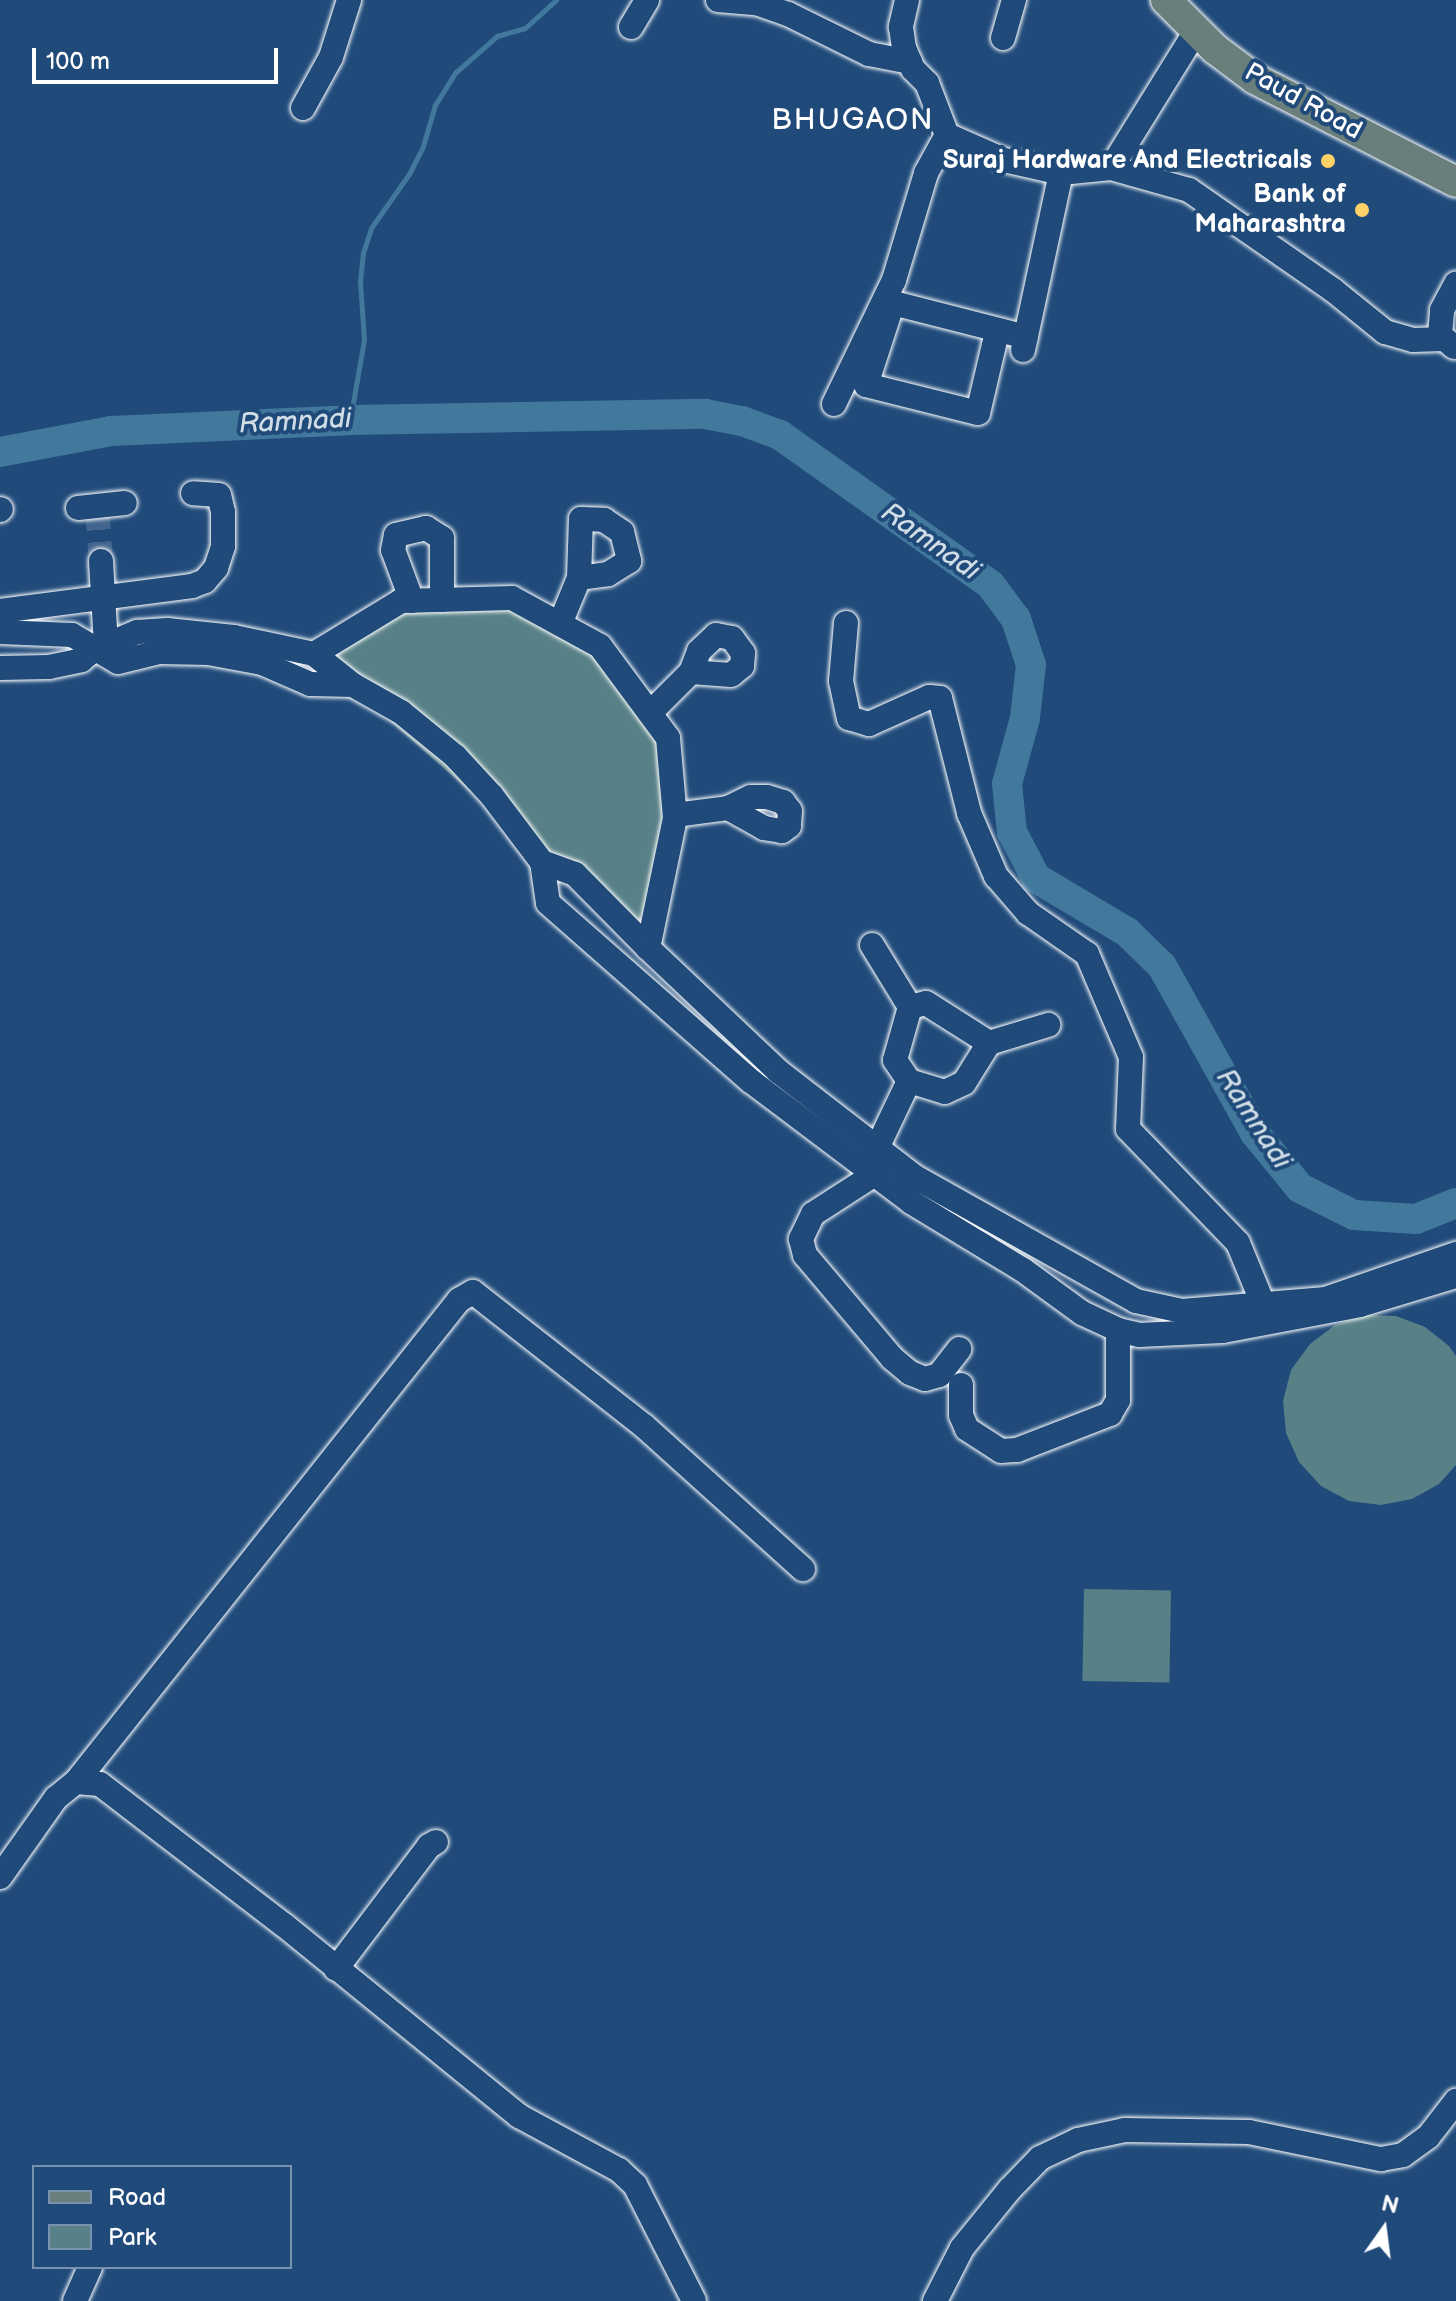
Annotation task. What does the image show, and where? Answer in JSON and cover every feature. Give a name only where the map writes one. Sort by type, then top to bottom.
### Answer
[{"type":"main road","name":"Paud Road","points":[[1167,0],[1196,31],[1255,79],[1456,182]]},
{"type":"street","points":[[303,108],[331,57],[349,0]]},
{"type":"street","points":[[631,27],[647,0]]},
{"type":"street","points":[[718,0],[756,3],[788,14],[869,54],[910,62]]},
{"type":"street","points":[[907,0],[901,27],[910,62],[927,83],[947,135],[1004,160],[1061,173],[1111,168],[1189,190],[1333,290],[1385,332],[1413,340],[1450,344]]},
{"type":"street","points":[[1003,38],[1014,0]]},
{"type":"street","points":[[1111,168],[1196,31]]},
{"type":"street","points":[[834,404],[894,280],[926,173],[947,135]]},
{"type":"street","points":[[997,332],[978,413],[866,385],[891,308],[897,304],[997,332],[1024,344],[1061,173]]},
{"type":"street","points":[[1450,344],[1440,335],[1442,310],[1456,284]]},
{"type":"street","points":[[0,611],[192,586],[211,575],[223,546],[223,512],[219,495],[193,493]]},
{"type":"street","points":[[78,508],[125,503]]},
{"type":"street","points":[[412,601],[393,550],[396,535],[426,528],[442,538],[442,600]]},
{"type":"street","points":[[100,647],[103,598],[101,561]]},
{"type":"street","points":[[560,624],[579,578]]},
{"type":"street","points":[[314,654],[401,601],[512,598],[600,646],[668,738],[675,815],[648,948]]},
{"type":"street","points":[[846,623],[841,681],[849,718],[869,724],[929,697],[940,698],[969,813],[996,876],[1028,913],[1087,954],[1131,1057],[1128,1129],[1238,1243],[1263,1304]]},
{"type":"street","points":[[0,668],[49,667],[81,660],[100,647],[137,632],[167,630],[234,637],[314,654],[353,685],[401,712],[455,756],[492,796],[542,862],[548,903],[752,1082],[875,1174],[1082,1313],[1118,1330],[1139,1335],[1263,1304],[1325,1299],[1456,1254]]},
{"type":"street","points":[[0,632],[72,635],[100,647],[118,662],[159,652],[208,653],[262,663],[310,684],[353,685]]},
{"type":"street","points":[[650,713],[691,672]]},
{"type":"street","points":[[675,815],[728,808]]},
{"type":"street","points":[[542,862],[575,874],[778,1071],[915,1177],[1053,1257],[1182,1323],[1223,1331],[1360,1305],[1456,1276]]},
{"type":"street","points":[[872,945],[910,1007],[895,1060],[909,1081],[945,1092],[964,1083],[989,1043],[1048,1025]]},
{"type":"street","points":[[910,1007],[926,1003],[989,1043]]},
{"type":"street","points":[[877,1148],[909,1081]]},
{"type":"street","points":[[875,1174],[813,1214],[801,1239],[805,1255],[892,1358],[910,1373],[925,1379],[939,1375],[959,1349]]},
{"type":"street","points":[[0,1877],[56,1798],[76,1782],[459,1300],[473,1292],[644,1426],[803,1569]]},
{"type":"street","points":[[961,1385],[961,1415],[967,1429],[1001,1451],[1017,1450],[1110,1414],[1118,1400],[1118,1330]]},
{"type":"street","points":[[76,1782],[100,1784],[519,2116],[619,2170],[635,2185],[694,2301]]},
{"type":"street","points":[[336,1969],[429,1846],[436,1842]]},
{"type":"street","points":[[935,2301],[962,2248],[1010,2189],[1040,2158],[1078,2140],[1125,2130],[1249,2132],[1381,2159],[1403,2155],[1428,2137],[1456,2101]]},
{"type":"street","points":[[75,2301],[89,2269]]},
{"type":"green space","points":[[512,598],[600,646],[668,738],[675,818],[648,948],[314,654],[401,601]]},
{"type":"green space","points":[[1365,1315],[1396,1316],[1425,1327],[1449,1346],[1456,1356],[1456,1465],[1439,1484],[1412,1499],[1381,1505],[1349,1501],[1321,1486],[1299,1462],[1286,1433],[1283,1401],[1291,1370],[1310,1344],[1335,1325]]},
{"type":"green space","points":[[1084,1589],[1171,1591],[1169,1683],[1082,1681]]},
{"type":"waterway","points":[[350,420],[364,340],[360,281],[363,253],[371,228],[409,174],[423,146],[435,105],[456,72],[497,36],[525,28],[556,0]]},
{"type":"waterway","name":"Ramnadi","points":[[0,452],[111,431],[350,420],[705,414],[742,421],[780,435],[990,584],[1016,619],[1031,665],[1025,718],[1007,784],[1012,832],[1036,878],[1127,932],[1162,966],[1255,1133],[1300,1188],[1354,1215],[1416,1219],[1456,1203]]},
{"type":"tunnel","points":[[97,506],[101,561]]},
{"type":"place","name":"Suraj Hardware And Electricals","points":[[1328,161]]},
{"type":"place","name":"Bank of Maharashtra","points":[[1362,210]]},
{"type":"district","name":"BHUGAON","points":[[853,120]]}]
